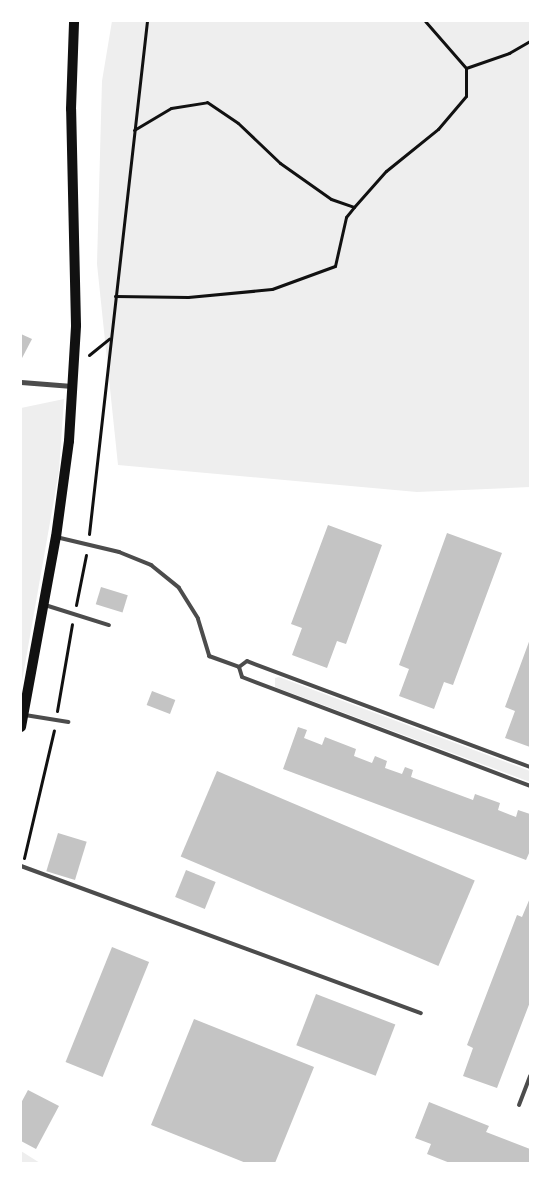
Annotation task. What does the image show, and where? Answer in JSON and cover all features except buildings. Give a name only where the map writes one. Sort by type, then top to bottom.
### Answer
[{"type":"main road","points":[[21,726],[56,537],[69,441],[76,324],[71,109],[74,21]]},
{"type":"street","points":[[21,382],[73,386]]},
{"type":"lane","points":[[56,537],[120,552],[151,565],[179,588],[198,619],[209,656],[239,667]]},
{"type":"lane","points":[[44,604],[109,625]]},
{"type":"lane","points":[[239,667],[247,661],[530,767]]},
{"type":"lane","points":[[239,667],[242,678],[530,786]]},
{"type":"lane","points":[[24,714],[68,722]]},
{"type":"lane","points":[[22,866],[421,1013]]},
{"type":"lane","points":[[519,1105],[530,1076]]},
{"type":"path","points":[[22,866],[55,720],[88,544],[146,21]]},
{"type":"path","points":[[115,296],[188,297],[281,286],[335,266],[346,217],[386,172],[438,129],[466,96],[466,68],[425,21]]},
{"type":"path","points":[[466,68],[509,53],[530,41]]},
{"type":"path","points":[[134,130],[171,108],[207,102],[238,123],[280,163],[324,194],[354,207]]},
{"type":"shaded area","points":[[112,21],[530,21],[530,487],[417,492],[118,465],[97,264],[102,81]]},
{"type":"shaded area","points":[[64,399],[59,471],[21,687],[21,408]]},
{"type":"shaded area","points":[[279,677],[530,771],[530,782],[275,687],[275,678]]},
{"type":"shaded area","points":[[21,1151],[40,1163],[21,1163]]}]
